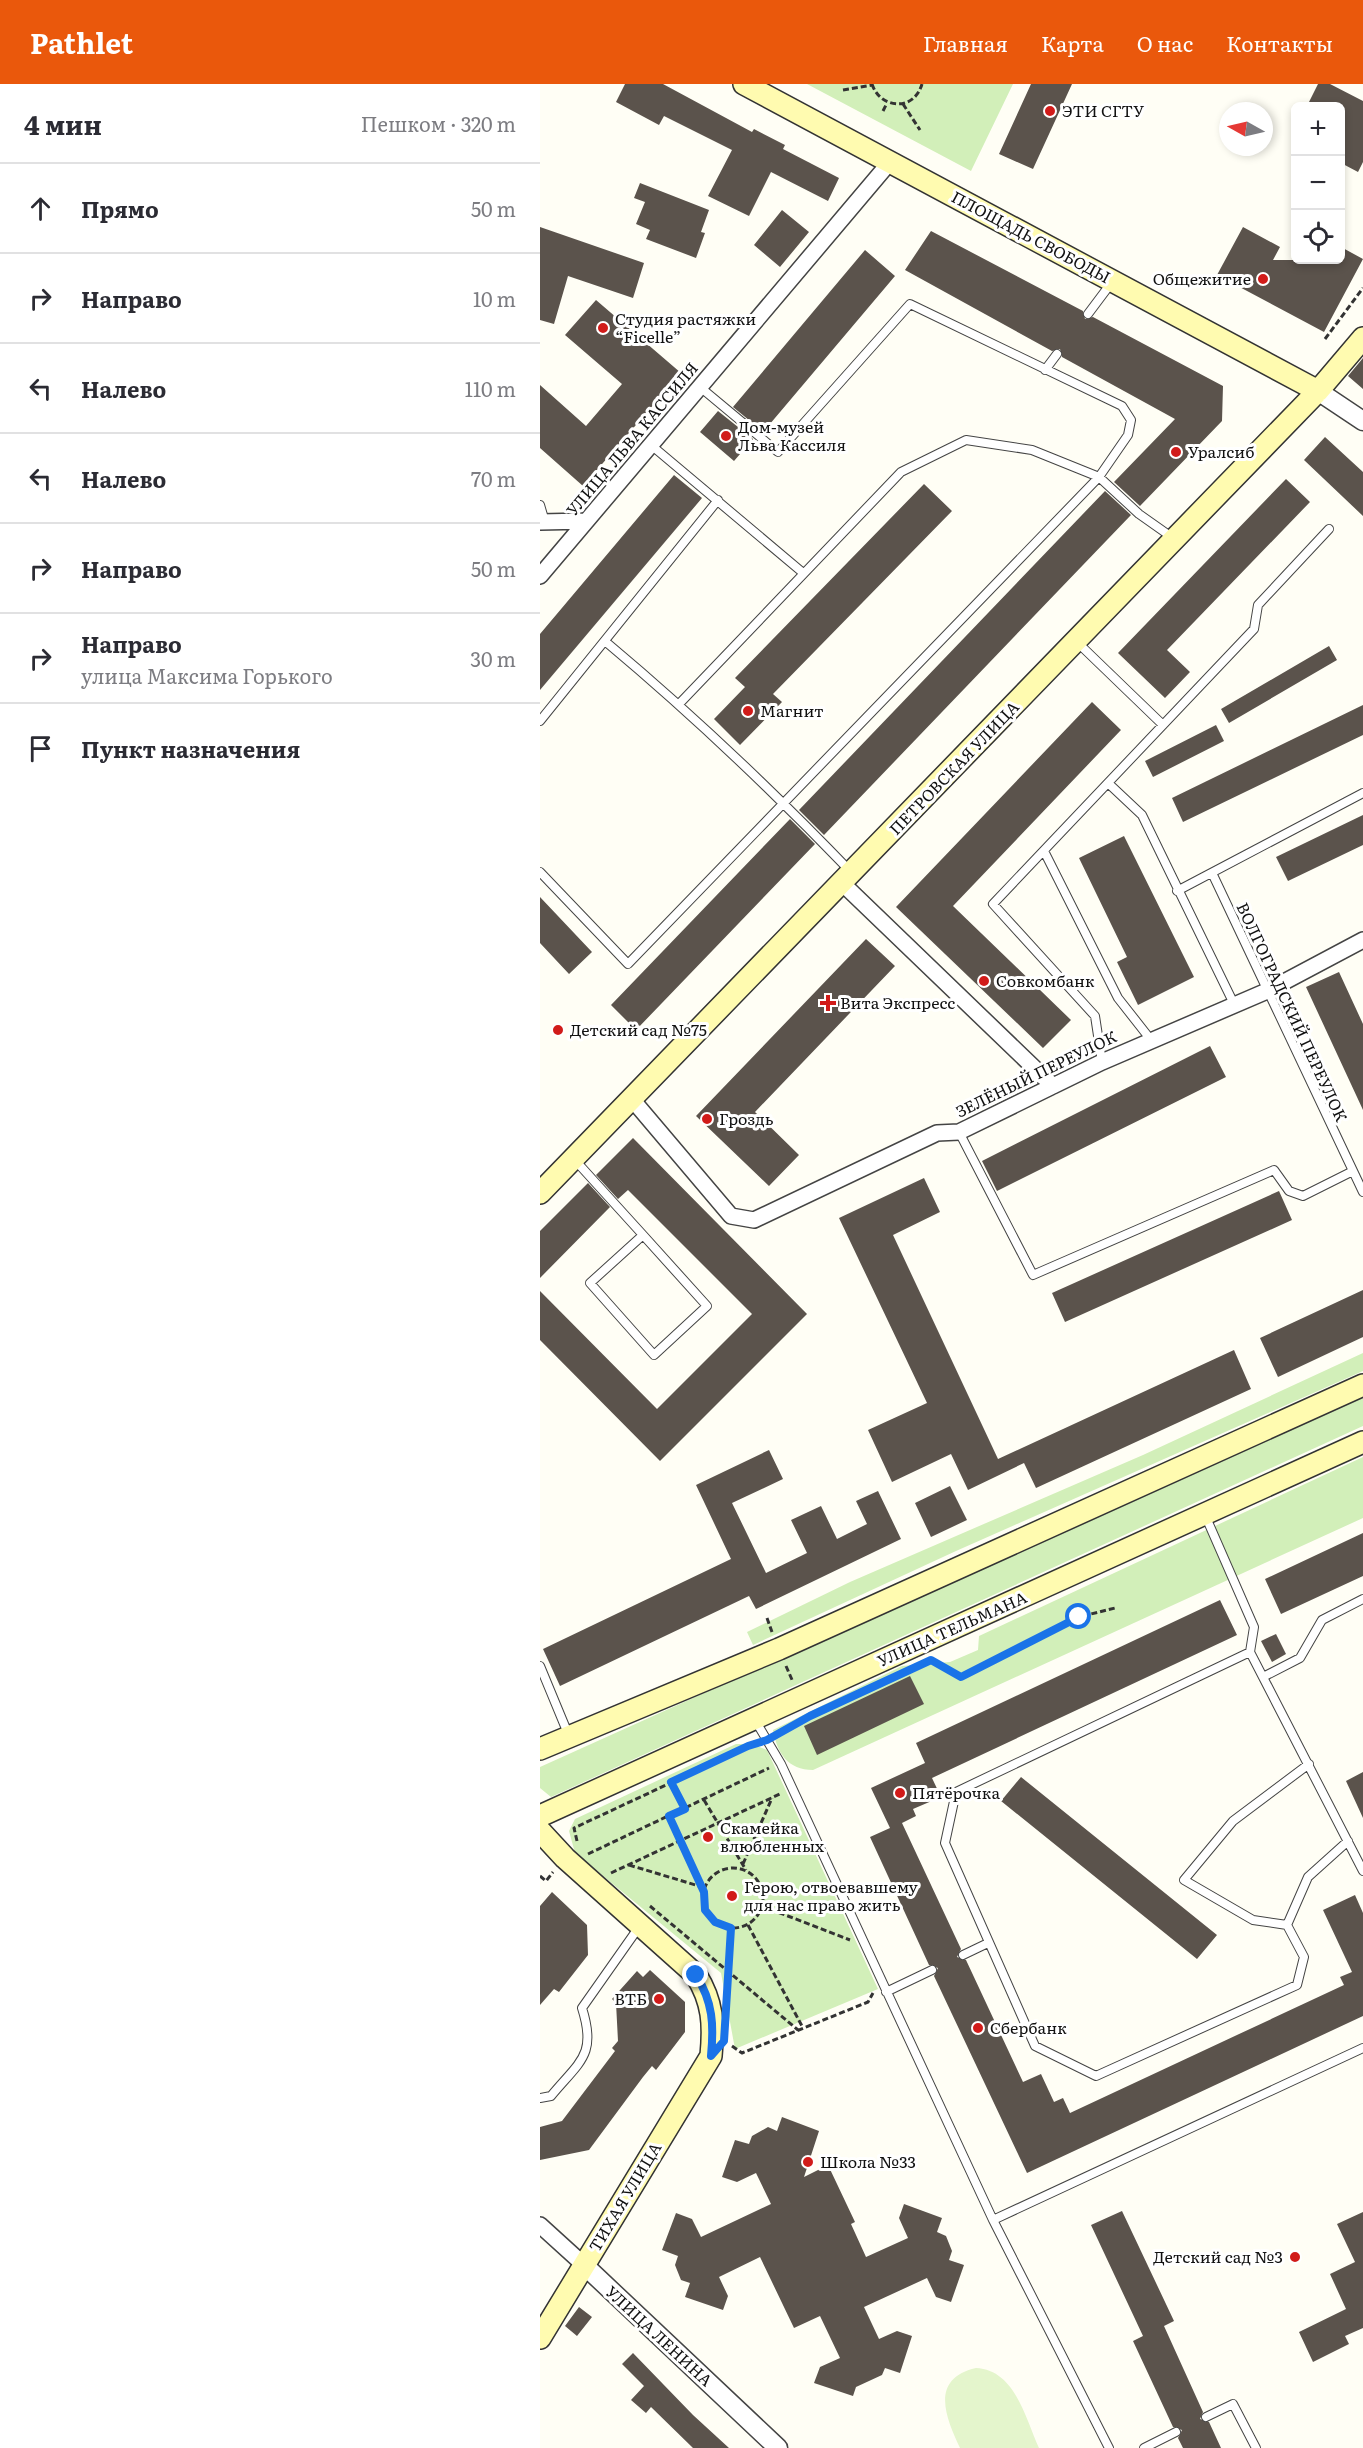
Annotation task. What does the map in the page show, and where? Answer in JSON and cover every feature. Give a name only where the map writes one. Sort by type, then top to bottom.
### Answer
[{"type":"main road","name":"ПЛОЩАДЬ СВОБОДЫ","points":[[744,84],[1318,391]]},
{"type":"main road","name":"ПЕТРОВСКАЯ УЛИЦА","points":[[540,1193],[1318,391],[1363,338]]},
{"type":"main road","points":[[540,1749],[789,1644],[1363,1385]]},
{"type":"main road","name":"УЛИЦА ТЕЛЬМАНА","points":[[540,1816],[1363,1442]]},
{"type":"main road","points":[[542,1839],[696,1975],[707,1993],[713,2013],[711,2056]]},
{"type":"main road","name":"ТИХАЯ УЛИЦА","points":[[540,2338],[711,2056]]},
{"type":"street","name":"УЛИЦА ЛЬВА КАССИЛЯ","points":[[540,576],[890,162]]},
{"type":"street","points":[[1318,391],[1363,421]]},
{"type":"street","points":[[543,522],[586,521]]},
{"type":"street","points":[[847,878],[1053,1086]]},
{"type":"street","name":"ЗЕЛЁНЫЙ ПЕРЕУЛОК","points":[[631,1098],[731,1216],[742,1220],[754,1220],[938,1133],[959,1132],[1102,1062],[1268,991],[1363,940]]},
{"type":"street","name":"УЛИЦА ЛЕНИНА","points":[[540,2225],[778,2448]]},
{"type":"lane","points":[[1088,314],[1113,281]]},
{"type":"lane","points":[[540,872],[628,964],[783,801],[1099,477],[1128,435],[1131,420],[1122,406],[910,304],[778,452],[700,387]]},
{"type":"lane","points":[[1045,370],[1057,354]]},
{"type":"lane","points":[[679,704],[801,572],[900,472],[966,440],[1032,450],[1099,477],[1139,514],[1174,539]]},
{"type":"lane","points":[[651,444],[801,572]]},
{"type":"lane","points":[[540,721],[606,642],[718,500]]},
{"type":"lane","points":[[540,505],[543,522]]},
{"type":"lane","points":[[1102,1062],[1095,1016],[993,904],[1254,629],[1258,605],[1329,529]]},
{"type":"lane","points":[[1076,641],[1163,725]]},
{"type":"lane","points":[[606,642],[679,704],[783,801],[847,878]]},
{"type":"lane","points":[[1108,783],[1142,815],[1234,1004]]},
{"type":"lane","points":[[1177,891],[1213,875],[1363,793]]},
{"type":"lane","points":[[1044,851],[1118,999],[1151,1040]]},
{"type":"lane","name":"ВОЛГОГРАДСКИЙ ПЕРЕУЛОК","points":[[1213,875],[1363,1192]]},
{"type":"lane","points":[[959,1132],[1033,1275],[1274,1170],[1289,1191],[1303,1196],[1353,1171]]},
{"type":"lane","points":[[573,1158],[643,1235],[707,1306],[654,1354],[590,1283],[643,1235]]},
{"type":"lane","points":[[1204,1514],[1254,1627],[1250,1652],[1363,1871]]},
{"type":"lane","points":[[1263,1677],[1300,1658],[1322,1620],[1363,1599]]},
{"type":"lane","points":[[1250,1652],[956,1792],[945,1843],[1035,2046],[1096,2076],[1297,1985],[1304,1957],[1287,1925]]},
{"type":"lane","points":[[540,1666],[570,1738]]},
{"type":"lane","points":[[754,1719],[782,1764],[993,2220],[1109,2448]]},
{"type":"lane","points":[[1287,1925],[1253,1920],[1184,1880],[1233,1821],[1309,1764]]},
{"type":"lane","points":[[1287,1925],[1308,1877],[1348,1841]]},
{"type":"lane","points":[[540,2098],[551,2096],[588,2053],[589,2030],[582,2008],[640,1926]]},
{"type":"lane","points":[[963,1955],[988,1943]]},
{"type":"lane","points":[[886,1992],[932,1970]]},
{"type":"lane","points":[[993,2220],[1363,2048]]},
{"type":"lane","points":[[1206,2417],[1233,2404],[1256,2448]]},
{"type":"lane","points":[[1144,2448],[1176,2432]]},
{"type":"path","points":[[843,90],[872,84],[875,92],[887,103],[903,104],[917,95],[922,84]]},
{"type":"path","points":[[883,111],[887,103]]},
{"type":"path","points":[[903,104],[920,130]]},
{"type":"path","points":[[1325,339],[1363,288]]},
{"type":"path","points":[[921,1665],[931,1660],[961,1677],[1079,1617],[1115,1608]]},
{"type":"path","points":[[578,1846],[573,1828],[748,1746],[767,1740],[810,1716]]},
{"type":"path","points":[[748,1746],[755,1748]]},
{"type":"path","points":[[588,1854],[770,1769],[766,1760]]},
{"type":"path","points":[[671,1782],[685,1809]]},
{"type":"path","points":[[610,1873],[782,1793]]},
{"type":"path","points":[[743,1864],[772,1798]]},
{"type":"path","points":[[704,1800],[747,1872]]},
{"type":"path","points":[[669,1816],[699,1886],[704,1892]]},
{"type":"path","points":[[628,1865],[699,1886]]},
{"type":"path","points":[[734,1868],[747,1872],[758,1881],[762,1889],[762,1906],[748,1925],[731,1928],[721,1926],[705,1910],[704,1892],[709,1880],[720,1871],[734,1868]]},
{"type":"path","points":[[762,1906],[852,1941]]},
{"type":"path","points":[[748,1925],[803,2028]]},
{"type":"path","points":[[726,2006],[731,1928]]},
{"type":"path","points":[[711,2056],[724,2041],[742,2053],[868,2002],[875,1989],[886,1992]]},
{"type":"green space","points":[[807,84],[1013,84],[971,171]]},
{"type":"green space","points":[[1363,1353],[1363,1371],[956,1551],[753,1645],[747,1632],[850,1582],[1143,1455]]},
{"type":"green space","points":[[1363,1396],[1363,1426],[551,1797],[540,1788],[540,1767]]},
{"type":"green space","points":[[1363,1457],[1363,1518],[813,1770],[790,1763],[777,1746],[773,1730],[902,1666],[950,1662],[978,1650],[979,1636]]},
{"type":"green space","points":[[736,1744],[752,1744],[767,1750],[878,1989],[735,2049],[721,1973],[575,1853],[569,1831],[575,1819]]},
{"type":"green space","points":[[976,2368],[1000,2377],[1009,2386],[1017,2397],[1039,2448],[960,2448],[947,2412],[945,2401],[947,2390],[952,2381],[961,2373]]},
{"type":"building","points":[[625,84],[663,84],[752,132],[754,129],[785,145],[783,149],[839,178],[828,201],[771,172],[749,216],[708,196],[732,150],[664,116],[659,125],[616,102]]},
{"type":"building","points":[[1031,84],[1072,84],[1033,169],[999,154]]},
{"type":"building","points":[[1318,84],[1330,84],[1363,101],[1363,162],[1358,172],[1345,165],[1345,102],[1309,102]]},
{"type":"building","points":[[640,183],[709,210],[701,232],[705,233],[696,258],[646,239],[650,230],[636,224],[645,202],[634,198]]},
{"type":"building","points":[[782,210],[809,232],[780,267],[754,245]]},
{"type":"building","points":[[540,227],[644,263],[633,298],[568,276],[554,324],[540,320]]},
{"type":"building","name":"Общежитие","points":[[1243,227],[1280,247],[1273,260],[1291,260],[1291,264],[1345,264],[1345,249],[1363,259],[1324,332],[1217,275]]},
{"type":"building","points":[[931,231],[1083,311],[1085,319],[1093,317],[1223,386],[1222,421],[1140,506],[1114,482],[1175,419],[1062,357],[1060,349],[1052,351],[905,270]]},
{"type":"building","points":[[865,250],[895,276],[764,431],[761,430],[733,407]]},
{"type":"building","points":[[596,300],[681,373],[583,486],[540,448],[540,385],[586,426],[622,384],[565,335]]},
{"type":"building","points":[[1363,358],[1363,389],[1348,376]]},
{"type":"building","name":"Дом-музей Льва Кассиля","points":[[718,411],[753,439],[734,461],[700,432]]},
{"type":"building","points":[[1325,437],[1363,472],[1363,516],[1304,460]]},
{"type":"building","points":[[674,475],[702,498],[540,690],[540,634]]},
{"type":"building","points":[[1286,479],[1310,502],[1167,650],[1190,672],[1165,698],[1118,653]]},
{"type":"building","points":[[924,484],[952,511],[773,694],[782,702],[740,745],[714,719],[745,687],[735,678]]},
{"type":"building","points":[[1105,491],[1131,515],[824,835],[799,810]]},
{"type":"building","points":[[1329,646],[1337,660],[1229,723],[1221,709]]},
{"type":"building","points":[[1092,702],[1121,730],[953,906],[1071,1020],[1043,1048],[896,907]]},
{"type":"building","points":[[1363,705],[1363,735],[1183,822],[1172,798]]},
{"type":"building","points":[[1216,725],[1224,741],[1153,777],[1145,761]]},
{"type":"building","points":[[1363,815],[1363,845],[1288,881],[1276,857]]},
{"type":"building","points":[[790,819],[815,844],[636,1030],[611,1005]]},
{"type":"building","points":[[1124,836],[1194,977],[1138,1005],[1117,962],[1127,957],[1079,858]]},
{"type":"building","points":[[540,897],[592,952],[569,974],[540,943]]},
{"type":"building","points":[[866,939],[895,966],[755,1112],[799,1155],[769,1186],[696,1116]]},
{"type":"building","points":[[1339,972],[1363,1024],[1363,1110],[1306,987]]},
{"type":"building","points":[[1210,1046],[1226,1077],[997,1191],[982,1161]]},
{"type":"building","points":[[633,1138],[807,1314],[660,1461],[540,1340],[540,1291],[657,1409],[752,1314],[628,1190],[618,1199],[596,1175]]},
{"type":"building","points":[[924,1178],[940,1212],[893,1235],[998,1459],[1234,1350],[1251,1389],[1036,1488],[1024,1463],[968,1490],[951,1454],[892,1482],[868,1430],[927,1403],[839,1218]]},
{"type":"building","points":[[588,1183],[610,1207],[540,1278],[540,1231]]},
{"type":"building","points":[[1279,1191],[1292,1220],[1065,1322],[1052,1293]]},
{"type":"building","points":[[1363,1290],[1363,1337],[1278,1377],[1260,1338]]},
{"type":"building","points":[[769,1450],[783,1479],[732,1503],[766,1573],[807,1553],[791,1520],[821,1506],[837,1539],[867,1524],[856,1501],[878,1491],[901,1539],[756,1609],[749,1596],[560,1686],[543,1649],[731,1559],[696,1485]]},
{"type":"building","points":[[950,1486],[967,1520],[931,1537],[915,1503]]},
{"type":"building","points":[[1363,1533],[1363,1576],[1281,1614],[1265,1579]]},
{"type":"building","points":[[1220,1600],[1237,1635],[932,1778],[941,1797],[913,1809],[916,1816],[902,1823],[961,1949],[957,1957],[966,1960],[1023,2082],[1041,2074],[1054,2102],[1063,2098],[1070,2113],[1344,1985],[1340,1977],[1352,1972],[1323,1910],[1355,1895],[1363,1913],[1363,2016],[1027,2173],[934,1976],[938,1968],[929,1965],[870,1837],[890,1828],[871,1788],[925,1763],[916,1743]]},
{"type":"building","points":[[1276,1634],[1286,1654],[1272,1662],[1261,1641]]},
{"type":"building","points":[[910,1676],[924,1704],[817,1755],[804,1726]]},
{"type":"building","points":[[1363,1772],[1363,1818],[1346,1781]]},
{"type":"building","points":[[1021,1777],[1217,1935],[1197,1959],[1001,1801]]},
{"type":"building","points":[[552,1892],[587,1925],[588,1955],[559,1992],[554,1989],[540,2005],[540,1906]]},
{"type":"building","points":[[650,1970],[685,2002],[685,2032],[656,2070],[652,2066],[643,2077],[589,2150],[540,2160],[540,2127],[562,2121],[615,2051],[612,2048],[618,2041],[616,2003],[612,1999],[637,1971],[643,1977]]},
{"type":"building","points":[[782,2117],[819,2131],[804,2177],[828,2165],[855,2222],[851,2224],[866,2257],[908,2238],[899,2218],[904,2204],[942,2218],[937,2232],[946,2236],[952,2251],[949,2260],[964,2265],[951,2302],[936,2297],[927,2278],[864,2307],[879,2339],[897,2331],[912,2336],[900,2373],[885,2368],[882,2375],[856,2387],[853,2396],[814,2383],[820,2367],[840,2358],[820,2316],[794,2328],[760,2257],[719,2277],[728,2296],[723,2310],[685,2297],[690,2283],[681,2280],[675,2265],[678,2256],[662,2250],[676,2213],[692,2219],[701,2237],[771,2204],[756,2173],[737,2182],[722,2177],[735,2140],[749,2144],[752,2136],[768,2127],[777,2131]]},
{"type":"building","points":[[1122,2211],[1174,2321],[1164,2326],[1203,2412],[1200,2419],[1209,2422],[1221,2448],[1183,2448],[1178,2438],[1182,2430],[1173,2427],[1133,2341],[1143,2336],[1091,2225]]},
{"type":"building","points":[[1363,2212],[1363,2328],[1345,2336],[1349,2344],[1313,2362],[1299,2332],[1346,2309],[1330,2274],[1355,2262],[1337,2224]]},
{"type":"building","points":[[579,2307],[592,2317],[577,2336],[565,2326]]},
{"type":"building","points":[[633,2353],[693,2415],[729,2448],[693,2448],[651,2407],[646,2413],[631,2400],[644,2386],[622,2364]]},
{"type":"place","name":"ЭТИ СГТУ","points":[[1050,111]]},
{"type":"place","name":"Общежитие","points":[[1263,279]]},
{"type":"place","name":"Студия растяжки “Ficelle”","points":[[603,328]]},
{"type":"place","name":"Дом-музей Льва Кассиля","points":[[726,436]]},
{"type":"place","name":"Уралсиб","points":[[1176,452]]},
{"type":"place","name":"Магнит","points":[[748,711]]},
{"type":"place","name":"Совкомбанк","points":[[984,981]]},
{"type":"place","name":"Вита Экспресс","points":[[828,1003]]},
{"type":"place","name":"Детский сад №75","points":[[558,1030]]},
{"type":"place","name":"Гроздь","points":[[707,1119]]},
{"type":"place","name":"Пятёрочка","points":[[900,1793]]},
{"type":"place","name":"Скамейка влюбленных","points":[[708,1837]]},
{"type":"place","name":"Герою, отвоевавшему для нас право жить","points":[[732,1896]]},
{"type":"place","name":"ВТБ","points":[[659,1999]]},
{"type":"place","name":"Сбербанк","points":[[978,2028]]},
{"type":"place","name":"Школа №33","points":[[808,2162]]},
{"type":"place","name":"Детский сад №3","points":[[1295,2257]]},
{"type":"route","points":[[696,1975],[707,1993],[713,2013],[711,2056],[724,2041],[731,1928],[715,1922],[705,1910],[704,1892],[699,1886],[669,1816],[685,1809],[671,1782],[748,1746],[767,1740],[810,1716],[931,1660],[961,1677],[1079,1617]]}]
